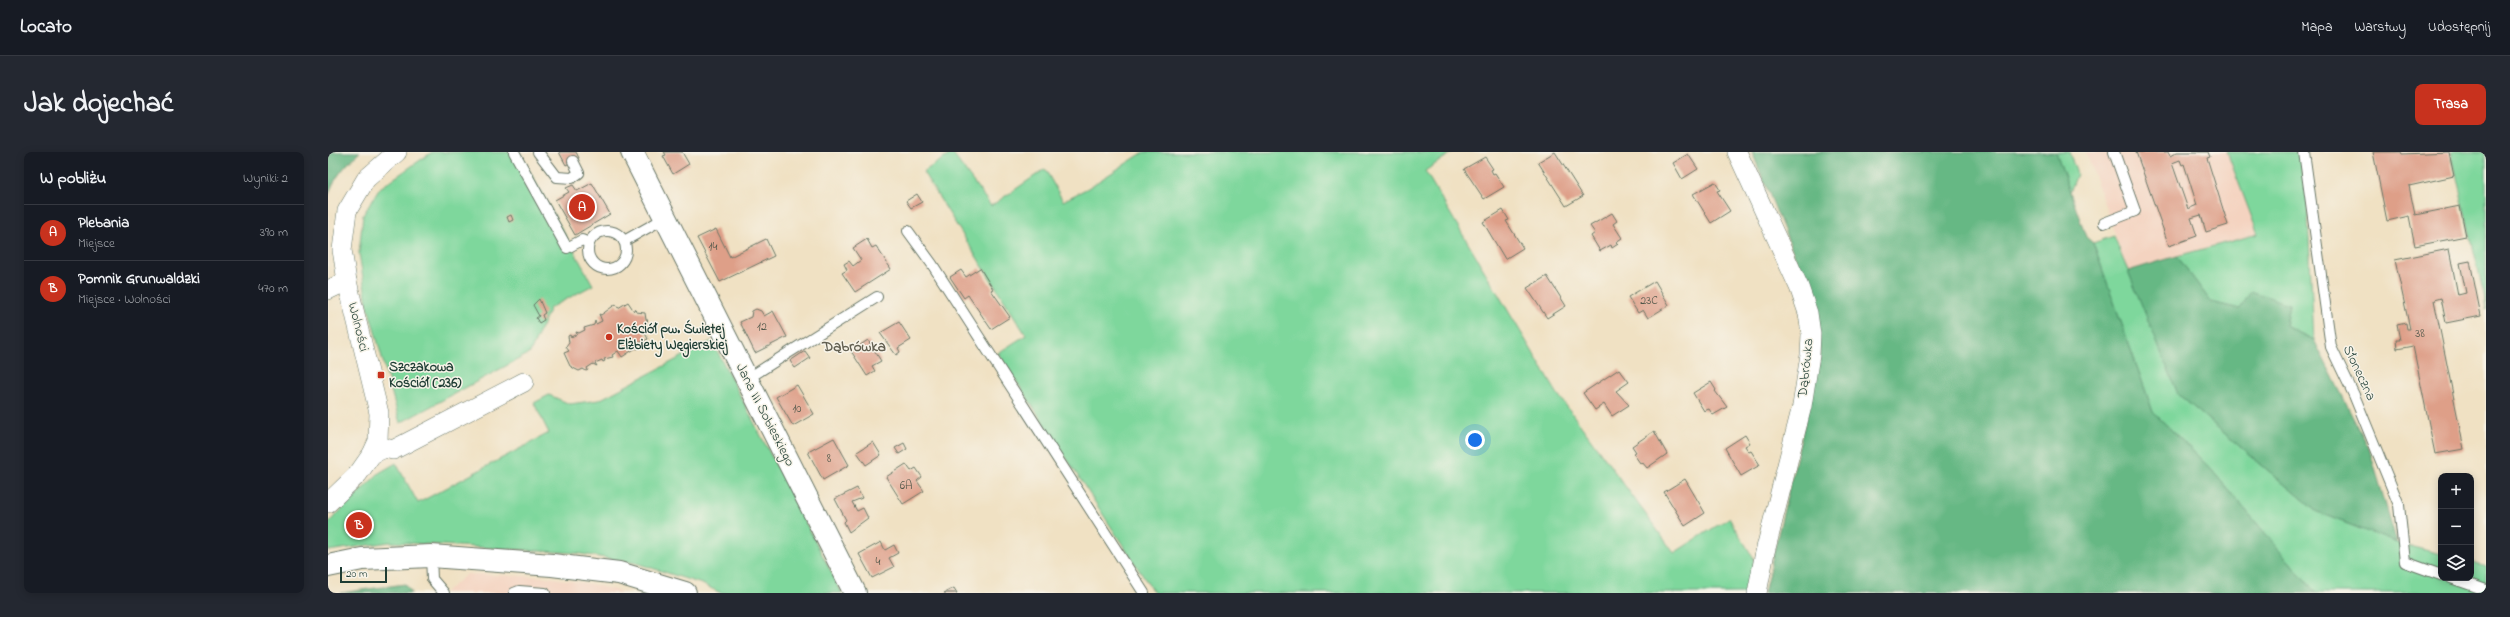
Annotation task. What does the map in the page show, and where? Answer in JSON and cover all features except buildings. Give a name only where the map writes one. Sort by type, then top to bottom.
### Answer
[{"type":"street","name":"Wolności","points":[[328,503],[358,474],[372,454],[378,441],[379,413],[347,281],[342,250],[347,211],[366,179],[397,152]]},
{"type":"street","name":"Jana III Sobieskiego","points":[[632,152],[855,593]]},
{"type":"street","name":"Dąbrówka","points":[[1737,152],[1799,287],[1808,313],[1811,334],[1810,354],[1802,406],[1766,544],[1757,593]]},
{"type":"street","points":[[328,290],[347,281]]},
{"type":"street","points":[[372,454],[385,448],[393,450],[524,382]]},
{"type":"street","points":[[328,566],[362,559],[431,556],[588,568],[619,573],[685,593]]},
{"type":"lane","points":[[514,152],[567,248],[582,240],[590,243]]},
{"type":"lane","points":[[538,152],[557,177],[572,178],[579,173],[573,162]]},
{"type":"lane","points":[[2104,223],[2135,211],[2114,152]]},
{"type":"lane","name":"Słoneczna","points":[[2304,152],[2331,347],[2354,395],[2399,505],[2405,562],[2438,574]]},
{"type":"lane","points":[[624,241],[665,218]]},
{"type":"lane","points":[[609,231],[615,232],[624,241],[626,254],[619,264],[607,269],[595,265],[591,260],[589,255],[590,243],[597,234],[609,231]]},
{"type":"lane","points":[[908,231],[932,264],[1144,593]]},
{"type":"lane","points":[[747,379],[877,297]]},
{"type":"lane","points":[[431,556],[432,579],[444,593]]},
{"type":"lane","points":[[2460,581],[2486,590]]},
{"type":"lane","points":[[514,593],[542,593]]},
{"type":"shaded area","points":[[2086,152],[2227,152],[2258,234],[2128,271]]},
{"type":"shaded area","points":[[467,574],[547,577],[590,584],[627,593],[444,593]]},
{"type":"green space","points":[[328,152],[360,152],[341,172],[328,196]]},
{"type":"green space","points":[[432,152],[519,152],[593,285],[550,308],[530,353],[400,423],[367,303],[359,253],[363,215],[380,188]]},
{"type":"green space","points":[[1144,152],[1453,152],[1425,171],[1557,393],[1674,553],[1729,518],[1754,559],[1751,593],[1154,593],[998,353],[1026,335],[923,172],[952,153],[991,206],[1045,169],[1063,201],[1088,188]]},
{"type":"green space","points":[[1752,152],[2056,152],[2086,237],[2093,243],[2153,412],[2209,467],[2316,593],[1764,593],[1820,359],[1816,308]]},
{"type":"green space","points":[[2056,152],[2069,152],[2077,174],[2070,192]]},
{"type":"green space","points":[[2227,152],[2299,152],[2307,196],[2314,340],[2285,326],[2289,304],[2240,309],[2211,302],[2177,256],[2258,234]]},
{"type":"green space","points":[[2451,152],[2486,152],[2486,310],[2484,295]]},
{"type":"green space","points":[[2114,236],[2178,394],[2317,512],[2397,543],[2438,553],[2438,581],[2474,581],[2474,563],[2486,566],[2486,593],[2316,593],[2209,467],[2153,412],[2093,243]]},
{"type":"green space","points":[[2177,256],[2211,302],[2240,309],[2251,291],[2289,304],[2285,326],[2314,340],[2369,448],[2397,543],[2317,512],[2178,394],[2128,271]]},
{"type":"green space","points":[[712,341],[842,593],[721,593],[702,584],[636,563],[575,553],[390,542],[328,551],[328,523],[379,473],[396,463],[418,503],[549,433],[534,403],[549,395],[570,404],[599,400]]},
{"type":"green space","points":[[405,584],[412,593],[340,593]]},
{"type":"place","name":"Plebania","points":[[582,207]]},
{"type":"place","name":"Kościół pw. Świętej Elżbiety Węgierskiej","points":[[609,337]]},
{"type":"place","name":"Szczakowa Kościół (236)","points":[[381,375]]},
{"type":"place","name":"Pomnik Grunwaldzki","points":[[359,525]]},
{"type":"district","name":"Dąbrówka","points":[[854,347]]}]
